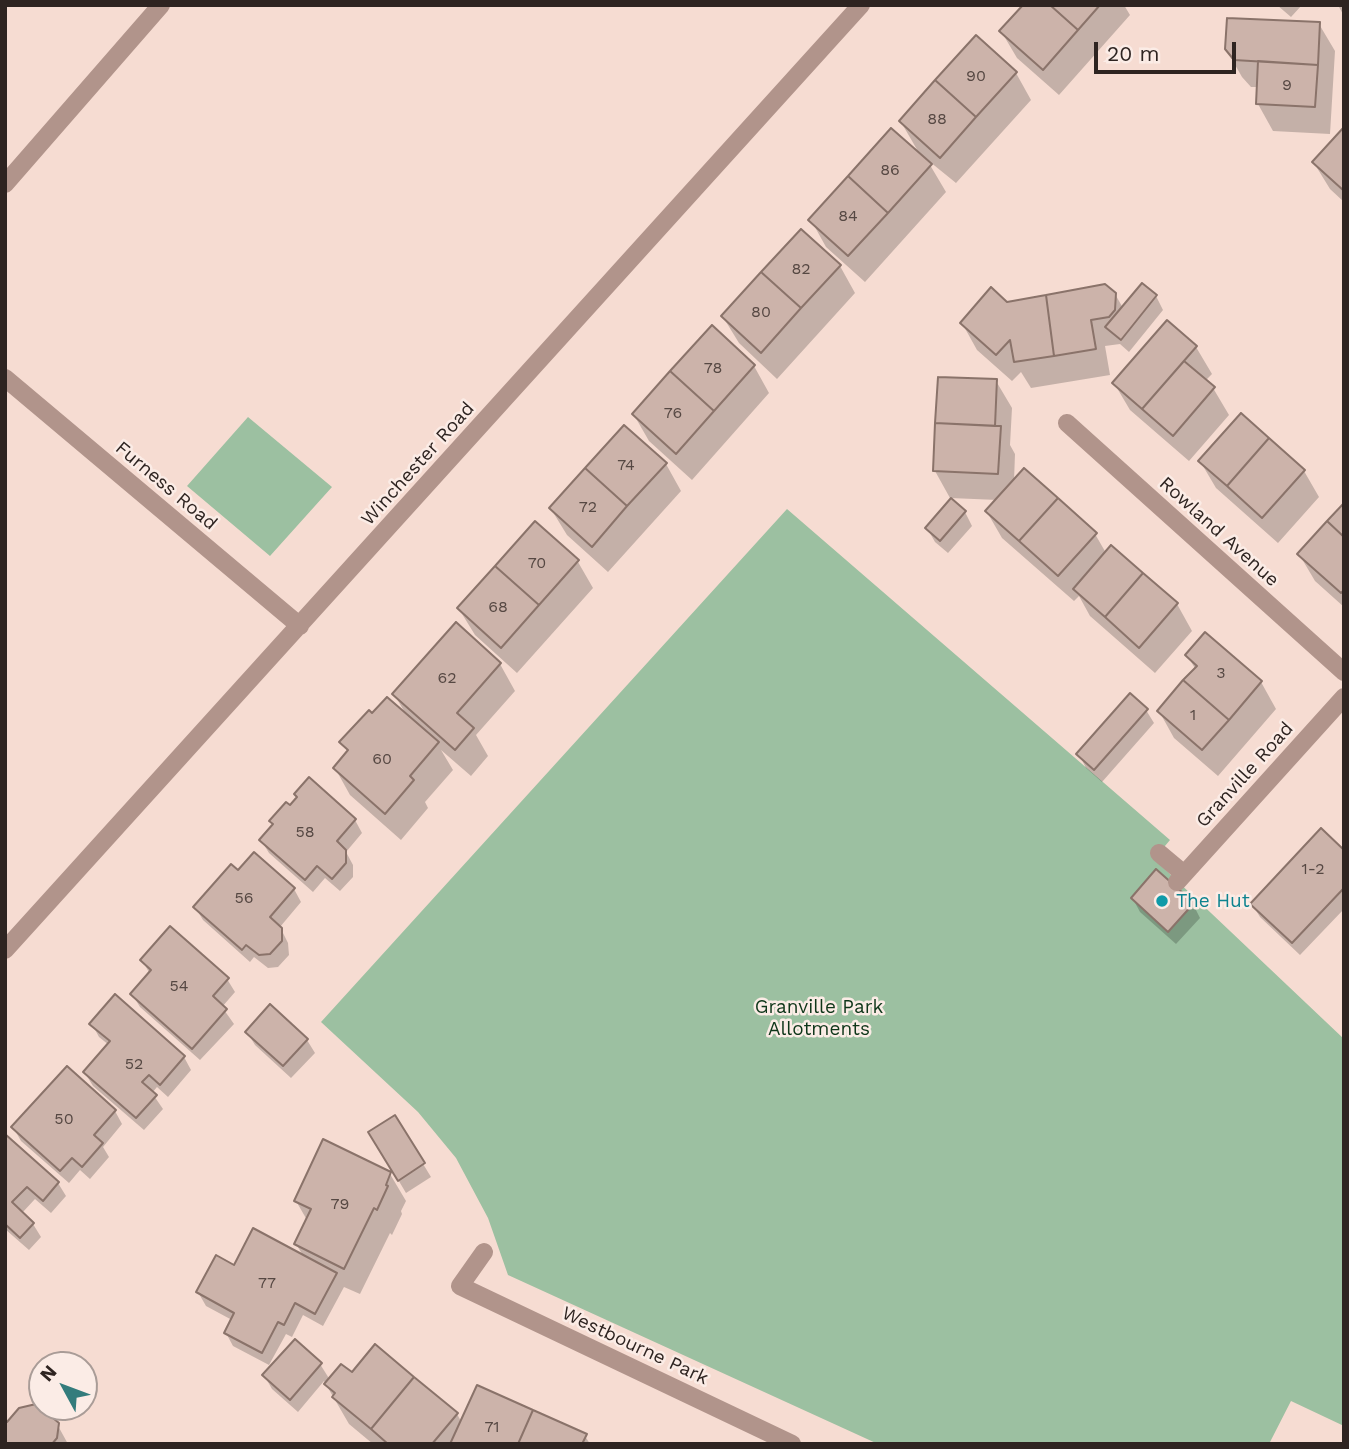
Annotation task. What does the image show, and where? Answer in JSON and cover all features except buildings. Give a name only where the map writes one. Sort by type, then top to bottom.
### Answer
[{"type":"street","points":[[5,184],[161,5]]},
{"type":"street","name":"Winchester Road","points":[[5,950],[861,5]]},
{"type":"street","name":"Furness Road","points":[[5,378],[300,626]]},
{"type":"street","name":"Rowland Avenue","points":[[1067,423],[1344,672]]},
{"type":"street","name":"Granville Road","points":[[1159,853],[1181,878],[1344,697]]},
{"type":"street","name":"Westbourne Park","points":[[484,1252],[460,1286],[792,1444]]},
{"type":"green space","points":[[248,417],[332,487],[270,556],[187,486]]},
{"type":"green space","name":"Granville Park Allotments","points":[[787,509],[1170,840],[1154,859],[1344,1039],[1344,1426],[1291,1401],[1269,1444],[878,1444],[508,1275],[488,1218],[456,1158],[418,1112],[321,1022]]},
{"type":"place","name":"The Hut","points":[[1162,901]]}]
